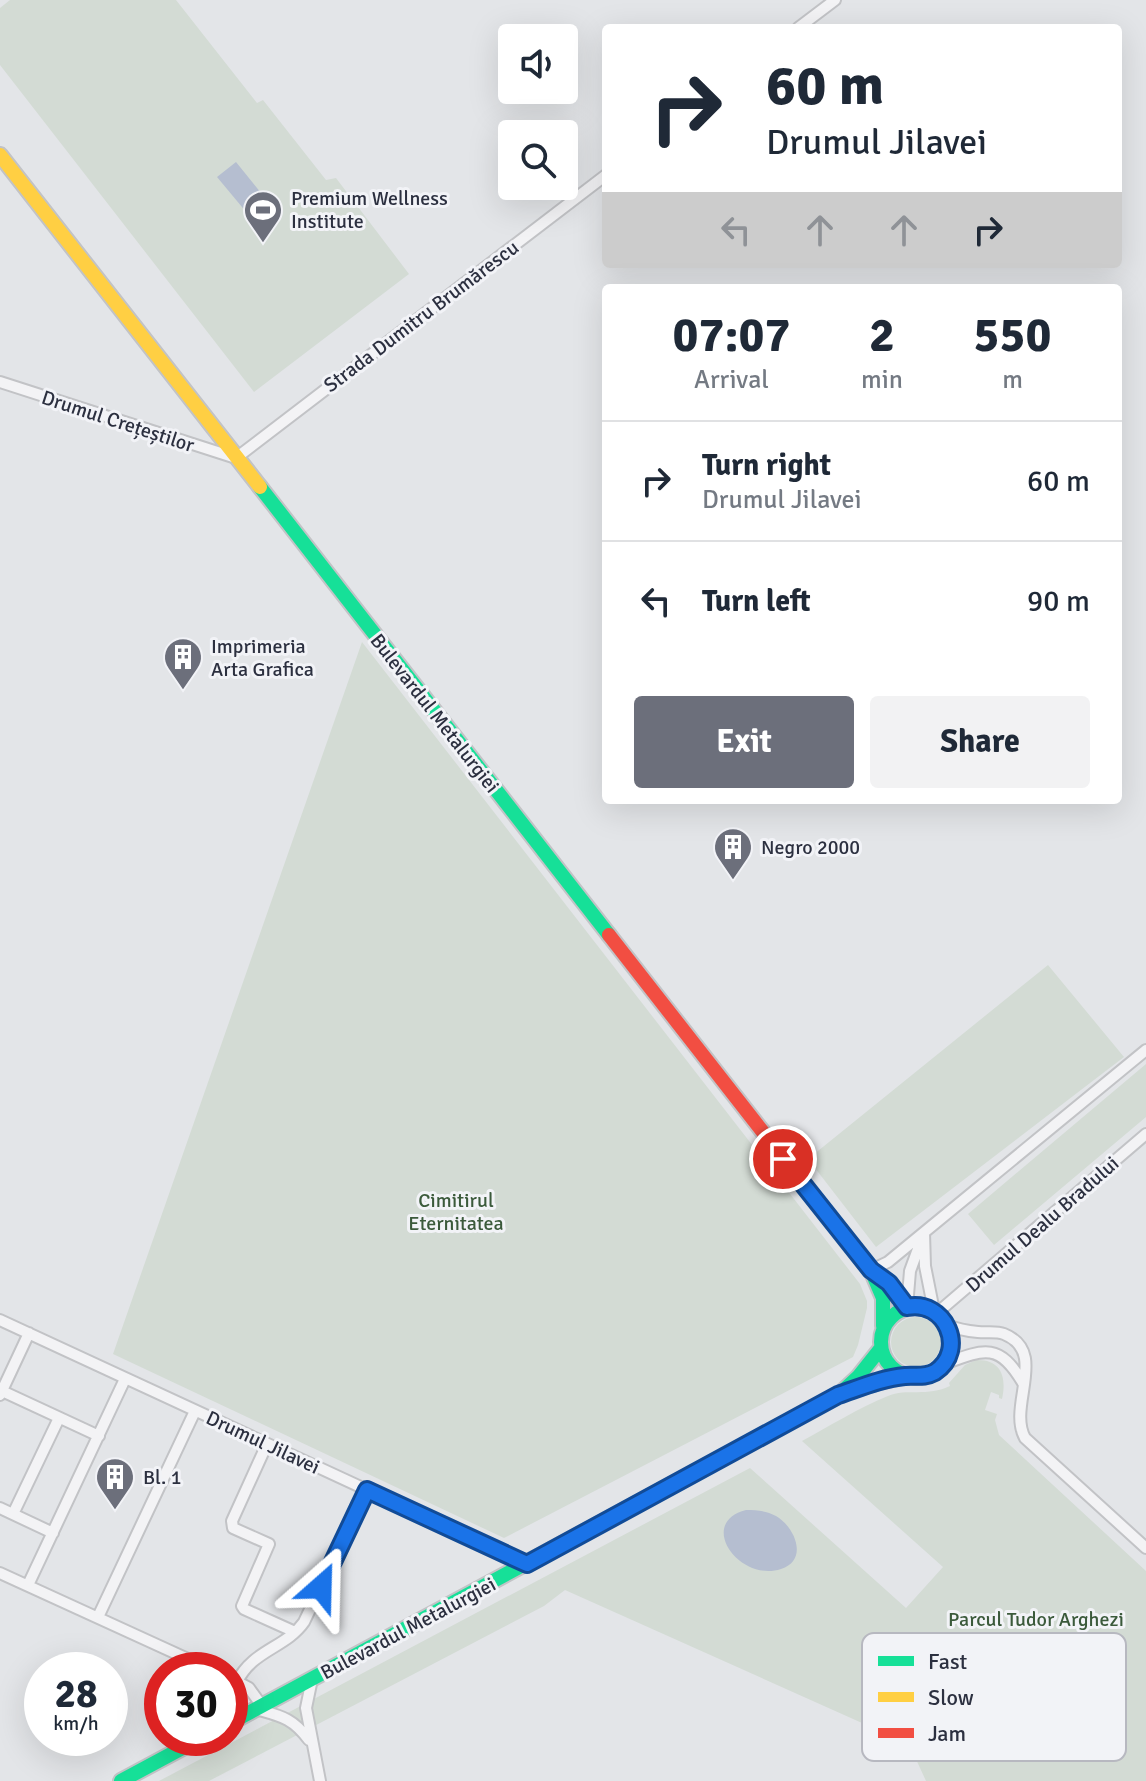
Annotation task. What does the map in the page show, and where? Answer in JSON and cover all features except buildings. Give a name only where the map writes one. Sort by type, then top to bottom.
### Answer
[{"type":"main road","name":"Bulevardul Metalurgiei","points":[[0,155],[871,1270],[883,1298],[883,1326]]},
{"type":"main road","name":"Bulevardul Metalurgiei","points":[[871,1270],[889,1283],[907,1307]]},
{"type":"main road","points":[[919,1306],[940,1317],[951,1335],[944,1364],[923,1377],[906,1376],[890,1366],[881,1348],[881,1333],[893,1314],[907,1307],[919,1306]]},
{"type":"main road","name":"Bulevardul Metalurgiei","points":[[838,1395],[858,1377],[881,1348]]},
{"type":"main road","name":"Bulevardul Metalurgiei","points":[[248,1714],[838,1395],[906,1376]]},
{"type":"main road","points":[[121,1781],[168,1756]]},
{"type":"street","points":[[803,24],[835,0]]},
{"type":"street","name":"Strada Dumitru Brumărescu","points":[[236,458],[602,178]]},
{"type":"street","name":"Drumul Crețeștilor","points":[[0,382],[236,458]]},
{"type":"street","points":[[871,1270],[888,1262],[1146,1050]]},
{"type":"street","name":"Drumul Dealu Bradului","points":[[940,1317],[1146,1134]]},
{"type":"street","points":[[907,1307],[910,1271],[924,1233]]},
{"type":"street","points":[[924,1233],[925,1266],[940,1317],[975,1332],[1004,1334],[1015,1341],[1025,1356],[1027,1369],[1020,1427],[1027,1442],[1146,1548]]},
{"type":"street","name":"Drumul Jilavei","points":[[0,1320],[527,1564]]},
{"type":"street","points":[[29,1333],[1,1393],[99,1436]]},
{"type":"street","points":[[944,1364],[976,1353],[993,1352],[1009,1362],[1023,1383]]},
{"type":"street","points":[[28,1585],[125,1379]]},
{"type":"street","points":[[98,1617],[195,1411]]},
{"type":"street","points":[[13,1514],[59,1418]]},
{"type":"street","points":[[267,1444],[232,1521],[233,1528],[269,1544],[242,1606],[295,1632]]},
{"type":"street","points":[[248,1665],[299,1629],[310,1612],[367,1490]]},
{"type":"street","points":[[0,1508],[53,1533]]},
{"type":"street","points":[[0,1573],[173,1652]]},
{"type":"street","points":[[312,1679],[306,1708],[320,1781]]},
{"type":"street","points":[[248,1687],[259,1708],[293,1722],[312,1745]]},
{"type":"green space","points":[[10,0],[176,0],[257,103],[263,100],[326,180],[336,178],[409,274],[254,392],[0,65],[0,8]]},
{"type":"green space","name":"Cimitirul Eternitatea","points":[[362,642],[860,1284],[867,1301],[853,1357],[504,1538],[113,1354]]},
{"type":"green space","points":[[1048,965],[1124,1057],[876,1247],[808,1159]]},
{"type":"green space","points":[[1146,1064],[1146,1117],[994,1245],[968,1214]]},
{"type":"green space","points":[[916,1317],[934,1324],[941,1342],[934,1360],[916,1367],[898,1360],[891,1342],[898,1324]]},
{"type":"green space","name":"Parcul Tudor Arghezi","points":[[976,1360],[997,1366],[1004,1383],[1002,1399],[991,1392],[985,1410],[997,1414],[995,1420],[999,1435],[1146,1571],[1146,1781],[926,1781],[917,1761],[1126,1761],[1126,1633],[862,1633],[862,1723],[565,1590],[544,1606],[209,1781],[159,1781],[206,1756],[248,1756],[248,1734],[750,1468],[906,1608],[943,1567],[802,1441],[888,1396],[934,1391],[950,1386],[949,1383],[965,1365]]},
{"type":"water","points":[[236,162],[265,198],[247,213],[217,177]]},
{"type":"water","points":[[746,1510],[773,1514],[789,1528],[797,1551],[790,1565],[766,1571],[751,1568],[729,1550],[724,1538],[725,1527],[731,1517]]},
{"type":"traffic: fast","points":[[260,487],[609,935]]},
{"type":"traffic: fast","points":[[823,1209],[871,1270],[883,1298],[883,1326]]},
{"type":"traffic: fast","points":[[871,1271],[889,1283],[907,1307]]},
{"type":"traffic: fast","points":[[923,1307],[945,1322],[951,1342],[949,1356],[941,1367],[930,1375],[909,1377],[891,1367],[883,1356],[881,1335],[891,1317],[902,1309],[923,1307]]},
{"type":"traffic: fast","points":[[844,1390],[881,1348]]},
{"type":"traffic: fast","points":[[248,1713],[762,1436]]},
{"type":"traffic: fast","points":[[121,1781],[168,1756]]},
{"type":"traffic: slow","points":[[0,155],[260,487]]},
{"type":"traffic: jam","points":[[609,935],[823,1209]]},
{"type":"traffic: jam","points":[[762,1436],[838,1395],[906,1376]]},
{"type":"place","name":"Premium Wellness Institute","points":[[263,244]]},
{"type":"place","name":"Imprimeria Arta Grafica","points":[[183,691]]},
{"type":"place","name":"Negro 2000","points":[[733,881]]},
{"type":"place","name":"Bl. 1","points":[[115,1511]]},
{"type":"route","points":[[321,1587],[367,1490],[527,1564],[838,1395],[906,1376],[923,1377],[938,1370],[949,1355],[951,1345],[951,1335],[943,1319],[927,1308],[907,1307],[889,1283],[871,1270],[783,1159]]}]
